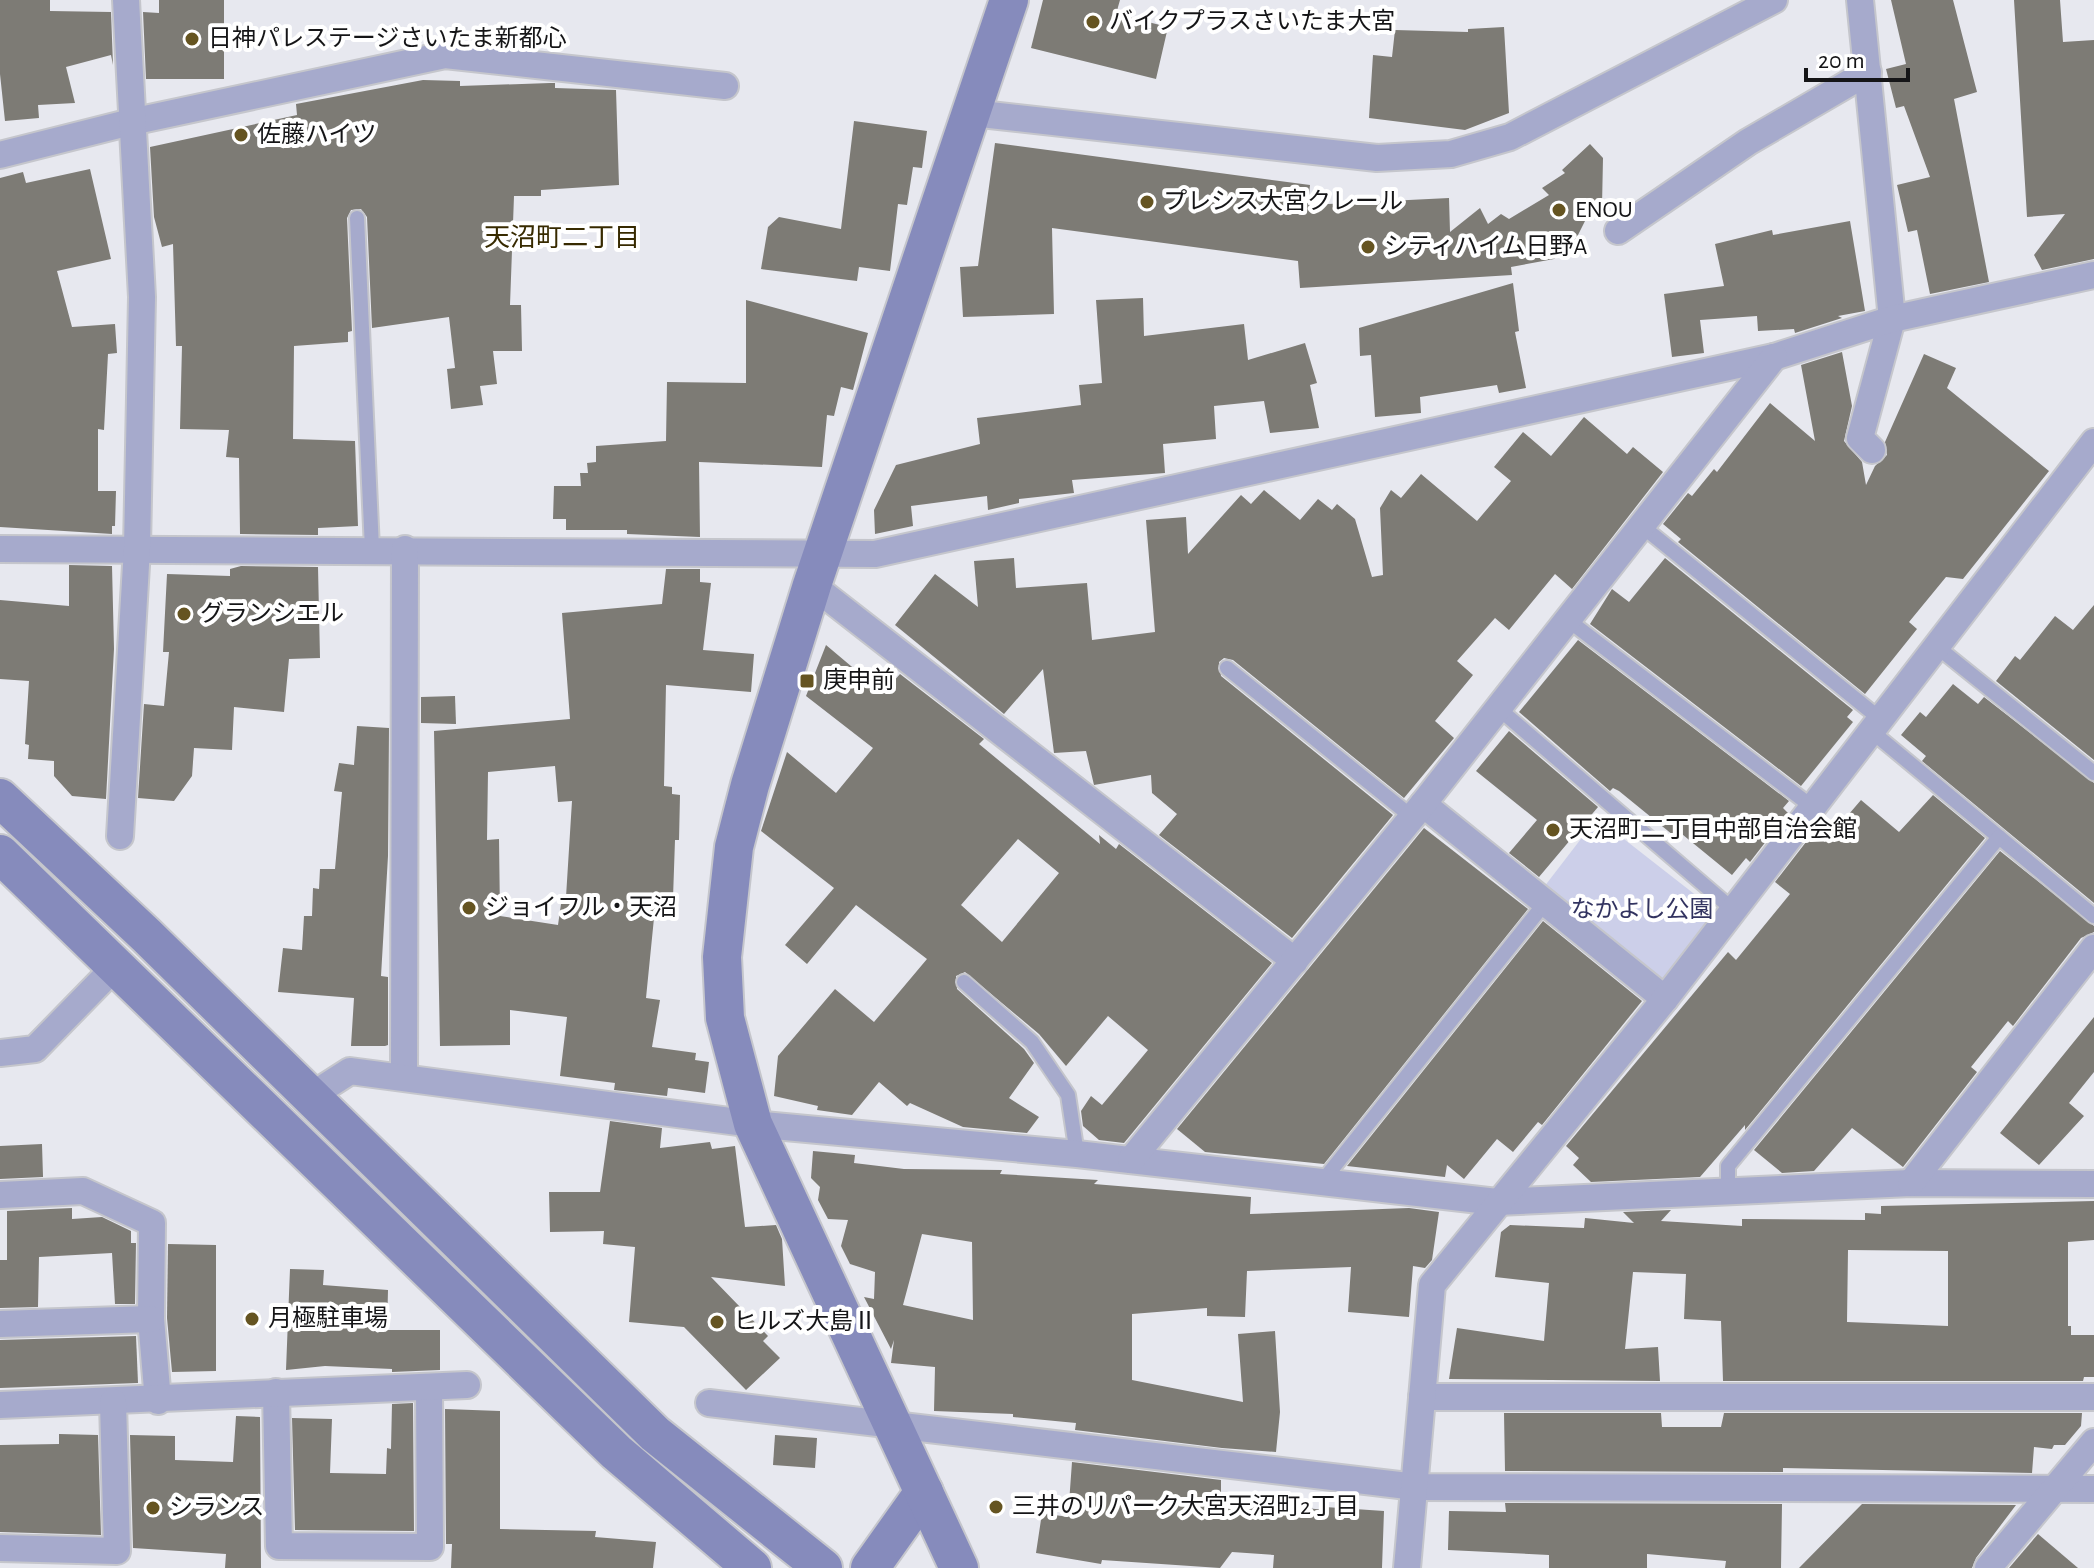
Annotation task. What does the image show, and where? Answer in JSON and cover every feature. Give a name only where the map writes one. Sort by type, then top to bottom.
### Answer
[{"type":"street","points":[[120,836],[137,548],[142,297],[126,0]]},
{"type":"street","points":[[959,1568],[753,1124],[725,1018],[722,957],[726,902],[750,785],[817,569],[1009,0]]},
{"type":"street","points":[[972,113],[1377,158],[1451,154],[1510,137],[1774,0]]},
{"type":"street","points":[[1860,0],[1892,319],[1860,438],[1872,450]]},
{"type":"street","points":[[0,155],[131,122],[445,55],[725,86]]},
{"type":"street","points":[[1618,231],[1748,142],[1868,72]]},
{"type":"street","points":[[0,549],[405,549],[817,569],[1774,357],[1892,319],[2094,275]]},
{"type":"street","points":[[1131,1160],[1418,810],[1774,357]]},
{"type":"street","points":[[1407,1568],[1432,1285],[1665,999],[1731,908],[2094,442]]},
{"type":"street","points":[[404,1076],[405,549]]},
{"type":"street","points":[[817,569],[1295,961]]},
{"type":"street","points":[[0,798],[311,1096],[655,1434],[823,1568]]},
{"type":"street","points":[[1418,810],[1545,903],[1665,999]]},
{"type":"street","points":[[0,854],[594,1431],[752,1568]]},
{"type":"street","points":[[1911,1183],[2094,948]]},
{"type":"street","points":[[0,1053],[35,1049],[116,966]]},
{"type":"street","points":[[311,1096],[350,1071],[753,1124],[1077,1154],[1497,1202],[1911,1183],[2094,1184]]},
{"type":"street","points":[[0,1195],[83,1191],[152,1223],[151,1319],[158,1401]]},
{"type":"street","points":[[0,1324],[151,1319]]},
{"type":"street","points":[[0,1405],[158,1401],[276,1392],[429,1389],[467,1385]]},
{"type":"street","points":[[276,1392],[279,1546],[430,1547],[429,1389]]},
{"type":"street","points":[[1422,1397],[2094,1397]]},
{"type":"street","points":[[0,1548],[117,1551],[113,1402]]},
{"type":"street","points":[[709,1403],[1416,1487],[2094,1489]]},
{"type":"street","points":[[1988,1568],[2094,1442]]},
{"type":"street","points":[[870,1568],[924,1492]]},
{"type":"lane","points":[[357,218],[372,549]]},
{"type":"lane","points":[[1642,526],[2094,916]]},
{"type":"lane","points":[[1568,620],[1811,806]]},
{"type":"lane","points":[[1936,646],[2094,773]]},
{"type":"lane","points":[[1227,668],[1418,810]]},
{"type":"lane","points":[[1498,708],[1731,908]]},
{"type":"lane","points":[[1728,1191],[1728,1166],[1999,837]]},
{"type":"lane","points":[[1321,1183],[1545,903]]},
{"type":"lane","points":[[964,982],[1032,1042],[1068,1095],[1077,1154]]},
{"type":"green space","name":"なかよし公園","points":[[1597,818],[1716,911],[1660,982],[1544,887]]},
{"type":"building","points":[[0,0],[50,0],[50,11],[111,12],[113,65],[111,55],[66,67],[75,103],[38,105],[39,118],[5,121],[0,74]]},
{"type":"building","name":"日神パレステージさいたま新都心","points":[[159,0],[224,0],[224,79],[146,79],[143,12],[159,13]]},
{"type":"building","points":[[1043,0],[1120,0],[1116,14],[1168,27],[1156,79],[1031,48]]},
{"type":"building","points":[[1891,0],[1953,0],[1977,92],[1954,99],[1989,282],[1930,294],[1917,230],[1908,232],[1897,185],[1930,177],[1904,106],[1896,108],[1886,69],[1906,64]]},
{"type":"building","points":[[2014,0],[2060,0],[2063,42],[2094,40],[2094,259],[2042,270],[2034,255],[2065,214],[2027,217]]},
{"type":"building","points":[[1504,27],[1509,113],[1465,130],[1369,118],[1373,55],[1392,57],[1395,30],[1468,32],[1468,29]]},
{"type":"building","points":[[423,80],[460,81],[460,86],[555,83],[555,88],[616,90],[619,185],[541,190],[541,196],[514,196],[510,305],[521,305],[522,351],[493,351],[497,384],[480,386],[483,405],[451,409],[447,369],[455,368],[449,317],[372,328],[367,217],[361,209],[351,210],[347,218],[352,331],[348,332],[348,342],[294,346],[293,439],[355,441],[358,526],[318,528],[318,535],[240,534],[239,458],[226,457],[229,430],[180,429],[182,346],[176,346],[173,244],[162,247],[154,217],[150,147],[297,115],[296,104]]},
{"type":"building","points":[[854,121],[927,131],[922,168],[913,167],[907,205],[898,204],[890,271],[859,267],[857,281],[761,269],[768,227],[779,217],[841,229]]},
{"type":"building","points":[[995,143],[1310,185],[1308,205],[1449,198],[1450,232],[1480,208],[1488,224],[1501,214],[1509,219],[1549,195],[1542,188],[1565,173],[1562,170],[1590,144],[1603,158],[1602,206],[1589,213],[1572,247],[1554,259],[1511,267],[1512,275],[1300,288],[1298,261],[1052,228],[1054,314],[963,317],[960,267],[978,266]]},
{"type":"building","points":[[90,169],[111,259],[57,271],[72,327],[115,324],[117,353],[108,354],[104,430],[98,429],[98,491],[116,491],[115,526],[112,526],[112,534],[0,527],[0,178],[23,172],[26,183]]},
{"type":"building","points":[[1850,221],[1865,311],[1838,316],[1842,318],[1795,333],[1794,329],[1758,331],[1757,316],[1700,320],[1704,353],[1672,357],[1664,294],[1724,286],[1715,244],[1772,230],[1773,235]]},
{"type":"building","points":[[1513,283],[1519,331],[1515,332],[1526,388],[1499,393],[1497,385],[1420,397],[1421,413],[1375,417],[1371,355],[1360,356],[1359,328]]},
{"type":"building","points":[[1143,298],[1144,336],[1244,324],[1248,360],[1305,343],[1317,383],[1310,385],[1319,428],[1270,433],[1264,401],[1214,406],[1216,439],[1163,444],[1165,473],[1072,480],[1074,493],[1019,499],[1019,503],[988,510],[987,496],[911,506],[913,526],[875,534],[874,510],[896,465],[980,444],[977,418],[1081,405],[1079,385],[1102,383],[1096,300]]},
{"type":"building","points":[[746,300],[868,333],[853,390],[841,387],[834,416],[827,415],[822,467],[699,462],[700,537],[627,534],[627,530],[566,530],[566,519],[553,519],[554,486],[581,486],[580,473],[588,473],[587,463],[596,462],[596,446],[666,441],[667,382],[746,383]]},
{"type":"building","points":[[1842,352],[1852,406],[1844,441],[1862,462],[1866,485],[1875,466],[1887,455],[1885,442],[1924,354],[1956,368],[1947,388],[2049,471],[1963,579],[1946,577],[1909,622],[1917,629],[1865,694],[1678,542],[1681,539],[1663,524],[1688,493],[1692,496],[1714,469],[1717,472],[1770,403],[1815,441],[1801,365]]},
{"type":"building","points":[[1584,417],[1627,454],[1633,447],[1663,472],[1572,589],[1555,574],[1509,630],[1495,618],[1457,661],[1473,675],[1435,721],[1454,738],[1404,798],[1233,660],[1224,658],[1219,662],[1221,676],[1393,815],[1292,938],[1159,835],[1177,814],[1152,793],[1151,775],[1094,785],[1086,751],[1054,753],[1043,669],[1004,714],[895,625],[935,574],[978,607],[974,561],[1014,558],[1016,588],[1087,583],[1092,640],[1155,632],[1146,520],[1186,517],[1188,554],[1241,495],[1251,504],[1264,490],[1300,520],[1318,499],[1332,510],[1337,504],[1355,519],[1372,577],[1383,575],[1380,508],[1391,490],[1401,498],[1421,474],[1477,521],[1511,481],[1494,467],[1523,432],[1551,456]]},
{"type":"building","points":[[1665,558],[1853,710],[1847,717],[1853,722],[1801,786],[1590,624],[1612,589],[1629,602]]},
{"type":"building","points":[[69,565],[112,566],[114,649],[106,799],[72,796],[54,776],[54,761],[28,759],[29,745],[25,744],[29,681],[0,679],[0,600],[69,606]]},
{"type":"building","points":[[241,566],[318,567],[320,658],[289,659],[284,712],[234,707],[232,750],[194,748],[192,776],[174,801],[138,798],[144,704],[164,706],[169,652],[163,652],[167,574],[230,576],[230,569]]},
{"type":"building","points":[[666,569],[700,569],[700,582],[711,583],[703,650],[754,654],[751,692],[666,685],[664,786],[672,787],[672,794],[680,795],[679,840],[675,840],[673,898],[656,898],[646,998],[660,1000],[652,1047],[696,1053],[695,1060],[709,1062],[705,1093],[668,1088],[667,1096],[614,1090],[615,1083],[560,1076],[567,1017],[510,1010],[510,1045],[440,1046],[434,731],[570,719],[562,613],[662,604]],"holes":[[[555,766],[558,802],[572,801],[566,897],[562,897],[558,925],[500,916],[499,839],[487,840],[488,772]]]},
{"type":"building","points":[[2094,605],[2094,760],[1996,681],[2015,656],[2020,660],[2055,616],[2073,630]]},
{"type":"building","points":[[1578,640],[1789,801],[1783,808],[1788,813],[1750,862],[1746,858],[1732,875],[1677,830],[1673,835],[1619,791],[1613,788],[1610,791],[1519,712]]},
{"type":"building","points":[[826,645],[883,693],[900,674],[984,739],[979,744],[1100,844],[1099,835],[1116,849],[1119,844],[1272,963],[1124,1143],[1099,1140],[1083,1126],[1081,1111],[1091,1096],[1102,1105],[1148,1050],[1108,1016],[1066,1066],[1039,1034],[965,972],[956,976],[957,989],[1024,1049],[1034,1063],[1009,1098],[1039,1117],[1027,1133],[963,1127],[910,1103],[907,1106],[879,1082],[852,1115],[817,1110],[818,1106],[774,1096],[778,1056],[835,989],[874,1022],[927,959],[856,905],[807,964],[785,945],[834,888],[761,831],[787,752],[836,793],[873,748],[806,696]],"holes":[[[1018,839],[1059,873],[1002,942],[961,905]]]},
{"type":"building","points":[[1953,684],[1978,704],[1984,697],[2094,783],[2094,903],[1922,761],[1926,756],[1901,735],[1920,712],[1926,717]]},
{"type":"building","points":[[455,696],[456,724],[421,723],[421,697]]},
{"type":"building","points":[[357,726],[389,728],[388,856],[381,976],[388,977],[388,1045],[385,1046],[351,1046],[354,998],[278,992],[283,948],[302,950],[304,916],[312,916],[313,888],[319,889],[320,869],[335,869],[342,792],[334,791],[339,763],[354,765]]},
{"type":"building","points":[[1509,731],[1598,807],[1539,877],[1509,853],[1537,820],[1476,771]]},
{"type":"building","points":[[1933,795],[1985,838],[1745,1130],[1745,1125],[1700,1177],[1591,1182],[1573,1165],[1579,1158],[1566,1146],[1728,952],[1736,960],[1790,894],[1775,882],[1813,833],[1825,842],[1861,800],[1899,832]]},
{"type":"building","points":[[1424,828],[1528,909],[1324,1164],[1205,1152],[1177,1129]]},
{"type":"building","points":[[2000,851],[2094,926],[2094,932],[2081,938],[2013,1026],[2008,1021],[1971,1067],[1977,1072],[1903,1167],[1852,1128],[1814,1171],[1782,1173],[1754,1150]]},
{"type":"building","points":[[1543,921],[1642,1001],[1542,1125],[1538,1122],[1513,1152],[1497,1139],[1464,1179],[1447,1165],[1445,1177],[1347,1166]]},
{"type":"building","points":[[2094,1017],[2094,1072],[2069,1103],[2084,1116],[2039,1165],[2000,1133]]},
{"type":"building","points":[[610,1121],[662,1128],[660,1148],[710,1142],[712,1149],[735,1146],[745,1227],[776,1225],[782,1239],[785,1286],[711,1277],[768,1336],[763,1341],[780,1358],[746,1390],[684,1327],[629,1322],[635,1247],[603,1244],[604,1231],[550,1232],[549,1192],[600,1192]]},
{"type":"building","points":[[42,1144],[43,1177],[0,1179],[0,1146]]},
{"type":"building","points":[[813,1151],[855,1155],[854,1163],[904,1169],[1002,1170],[1000,1174],[1098,1180],[1094,1184],[1251,1197],[1250,1214],[1409,1208],[1439,1212],[1432,1260],[1425,1268],[1413,1266],[1409,1317],[1348,1312],[1351,1267],[1247,1271],[1245,1317],[1207,1316],[1207,1308],[1132,1314],[1132,1380],[1243,1402],[1238,1334],[1275,1331],[1280,1412],[1276,1452],[1075,1430],[1076,1423],[1013,1417],[1013,1414],[934,1411],[935,1367],[891,1363],[894,1340],[891,1349],[864,1297],[874,1299],[875,1272],[850,1264],[841,1246],[848,1220],[828,1219],[818,1200],[820,1187],[811,1178]],"holes":[[[922,1234],[972,1242],[973,1320],[903,1305]]]},
{"type":"building","points":[[2094,1201],[2094,1240],[2068,1242],[2068,1326],[2071,1326],[2071,1335],[2094,1335],[2094,1377],[2084,1377],[2083,1381],[1723,1381],[1721,1321],[1684,1319],[1686,1274],[1633,1272],[1625,1349],[1658,1347],[1660,1381],[1449,1379],[1457,1328],[1544,1341],[1549,1283],[1495,1277],[1501,1232],[1510,1225],[1584,1228],[1585,1218],[1634,1223],[1623,1212],[1671,1210],[1661,1221],[1742,1226],[1742,1219],[1865,1220],[1865,1213],[1881,1214],[1881,1206]],"holes":[[[1848,1250],[1948,1251],[1948,1326],[1847,1322]]]},
{"type":"building","points":[[72,1208],[72,1219],[102,1217],[131,1231],[131,1243],[136,1243],[135,1304],[115,1304],[112,1253],[39,1257],[38,1307],[0,1308],[0,1260],[7,1260],[7,1211]]},
{"type":"building","points":[[168,1244],[216,1245],[216,1371],[172,1372],[167,1318]]},
{"type":"building","points":[[290,1269],[324,1270],[323,1285],[388,1290],[387,1330],[440,1330],[440,1370],[392,1372],[392,1369],[325,1366],[286,1370]]},
{"type":"building","points":[[136,1336],[138,1383],[0,1388],[0,1340]]},
{"type":"building","points":[[413,1403],[414,1531],[295,1530],[292,1418],[332,1419],[330,1473],[386,1474],[387,1448],[391,1449],[392,1404]]},
{"type":"building","points":[[445,1409],[500,1411],[500,1529],[596,1531],[595,1537],[656,1542],[653,1568],[451,1568],[452,1544],[446,1544]]},
{"type":"building","points":[[1504,1413],[1661,1413],[1662,1427],[1721,1427],[1724,1413],[2082,1413],[2081,1426],[2065,1445],[2054,1445],[2052,1449],[2034,1447],[2032,1473],[1783,1468],[1783,1472],[1505,1471]]},
{"type":"building","points":[[236,1416],[260,1417],[261,1568],[225,1568],[226,1554],[133,1548],[130,1435],[175,1436],[175,1460],[233,1462]]},
{"type":"building","points":[[59,1434],[98,1435],[101,1535],[0,1532],[0,1445],[59,1444]]},
{"type":"building","points":[[775,1435],[817,1438],[815,1468],[773,1465]]},
{"type":"building","points":[[1072,1462],[1221,1480],[1221,1499],[1325,1510],[1325,1507],[1384,1511],[1382,1568],[1273,1568],[1274,1555],[1232,1552],[1220,1568],[1102,1560],[1101,1564],[1036,1553],[1042,1513],[1068,1517]]},
{"type":"building","points":[[1505,1503],[1782,1504],[1781,1568],[1725,1568],[1726,1561],[1647,1554],[1647,1568],[1549,1568],[1549,1555],[1448,1550],[1449,1511],[1506,1512]]},
{"type":"building","points":[[1862,1504],[2016,1505],[1976,1558],[1972,1568],[1799,1568]]},
{"type":"building","points":[[2038,1534],[2078,1568],[2009,1568]]},
{"type":"place","name":"バイクプラスさいたま大宮","points":[[1093,22]]},
{"type":"place","name":"日神パレステージさいたま新都心","points":[[192,39]]},
{"type":"place","name":"佐藤ハイツ","points":[[241,135]]},
{"type":"place","name":"プレシス大宮クレール","points":[[1147,202]]},
{"type":"place","name":"ENOU","points":[[1559,210]]},
{"type":"place","name":"シティハイム日野A","points":[[1368,247]]},
{"type":"place","name":"グランシエル","points":[[184,614]]},
{"type":"place","name":"庚申前","points":[[807,681]]},
{"type":"place","name":"天沼町二丁目中部自治会館","points":[[1553,830]]},
{"type":"place","name":"ジョイフル・天沼","points":[[469,908]]},
{"type":"place","name":"月極駐車場","points":[[252,1319]]},
{"type":"place","name":"ヒルズ大島Ⅱ","points":[[717,1322]]},
{"type":"place","name":"三井のリパーク大宮天沼町2丁目","points":[[996,1507]]},
{"type":"place","name":"シランス","points":[[153,1508]]},
{"type":"district","name":"天沼町二丁目","points":[[562,238]]}]
